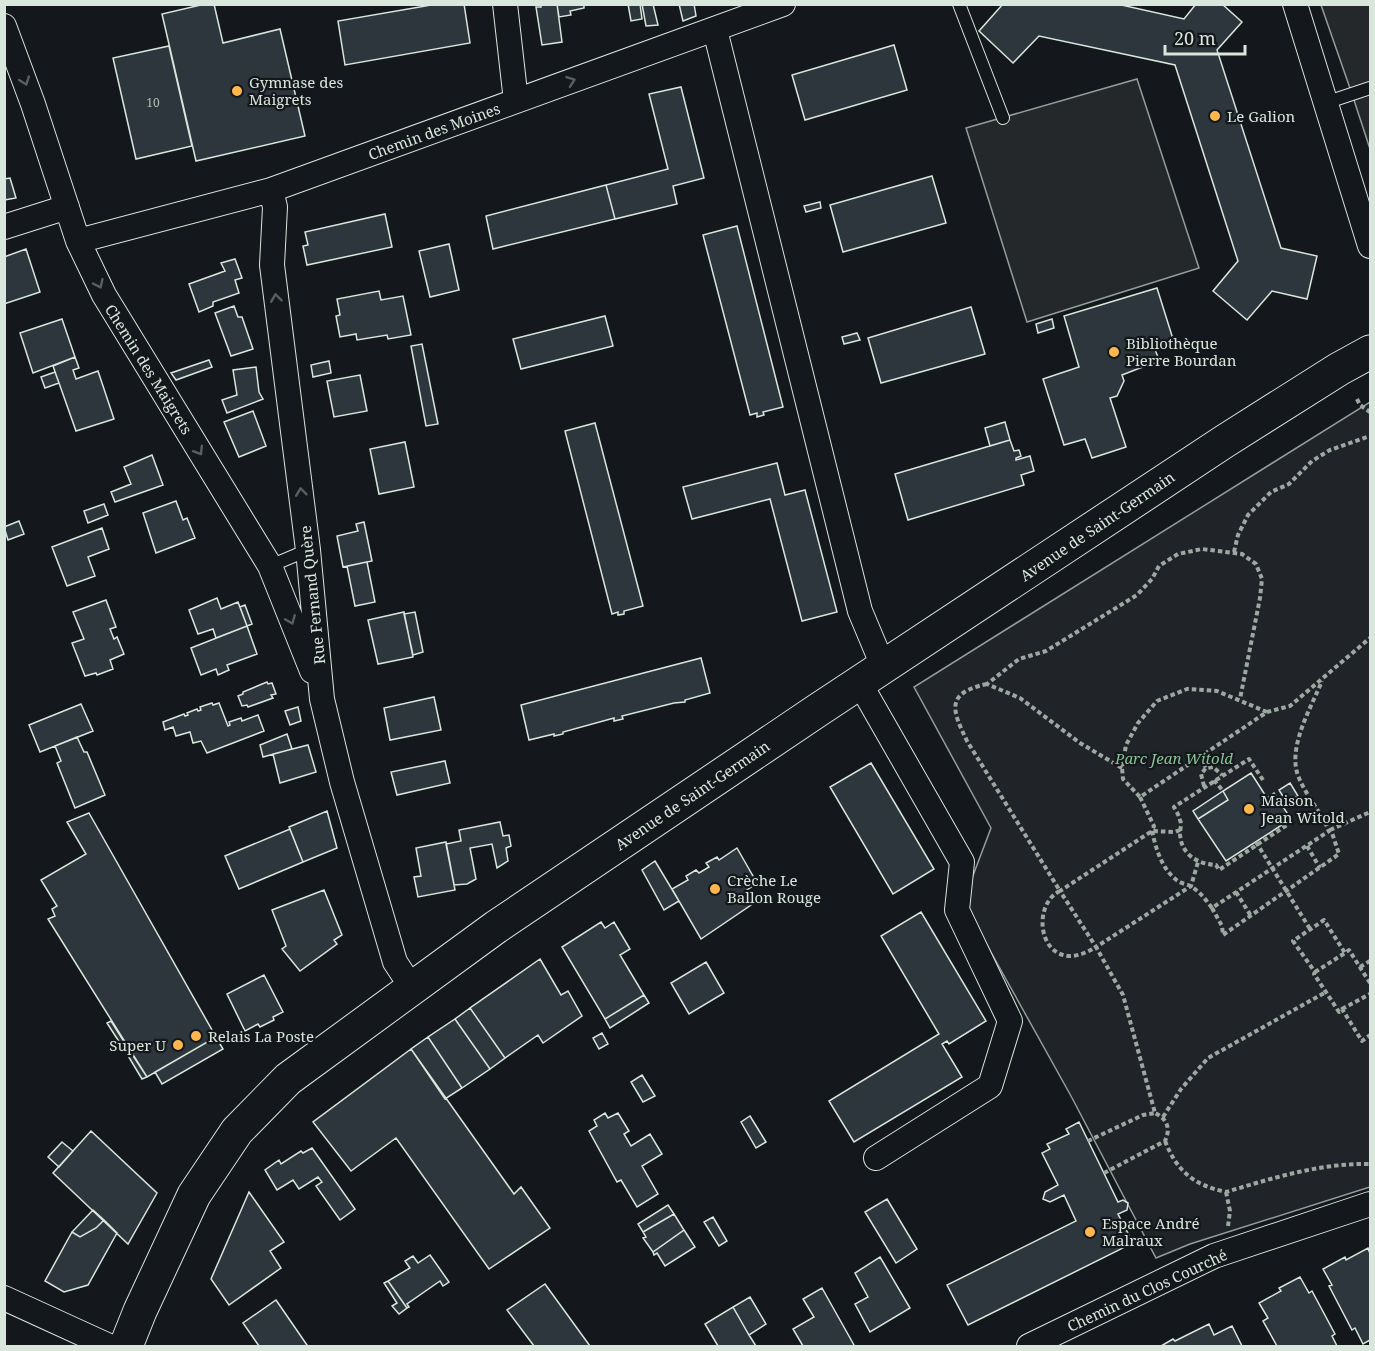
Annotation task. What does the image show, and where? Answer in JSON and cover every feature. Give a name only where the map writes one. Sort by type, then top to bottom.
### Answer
[{"type":"main road","name":"Avenue de Saint-Germain","points":[[126,1347],[140,1311],[194,1195],[237,1131],[288,1079],[496,927],[871,674],[1225,441],[1339,369],[1371,352]]},
{"type":"street","points":[[505,4],[516,101]]},
{"type":"street","name":"Chemin des Moines","points":[[78,240],[271,190],[783,4]]},
{"type":"street","points":[[1295,4],[1324,103],[1371,246]]},
{"type":"street","name":"Chemin des Maigrets","points":[[4,26],[33,104],[78,240],[104,295],[270,566],[322,699]]},
{"type":"street","points":[[715,30],[860,611],[871,674],[962,862],[957,910],[1010,1021],[990,1086],[876,1158]]},
{"type":"street","name":"Rue Fernand Quère","points":[[271,190],[275,207],[272,265],[308,550],[322,699],[342,782],[395,962],[412,988]]},
{"type":"street","points":[[4,227],[67,207]]},
{"type":"street","name":"Chemin du Clos Courché","points":[[1029,1347],[1224,1253],[1371,1204]]},
{"type":"street","points":[[4,1298],[110,1347]]},
{"type":"lane","points":[[959,4],[1003,118]]},
{"type":"lane","points":[[1324,103],[1371,88]]},
{"type":"lane","points":[[270,566],[308,550]]},
{"type":"path","points":[[1357,399],[1360,405],[1371,412]]},
{"type":"path","points":[[1234,552],[1238,535],[1248,515],[1271,492],[1289,484],[1312,461],[1330,450],[1371,435]]},
{"type":"path","points":[[1155,1113],[1123,995],[1096,947],[967,741],[955,716],[954,704],[958,696],[972,687],[987,684],[1019,659],[1046,651],[1137,595],[1152,579],[1160,566],[1178,554],[1202,549],[1242,554],[1256,564],[1262,579],[1240,699]]},
{"type":"path","points":[[1140,797],[1267,712],[1290,706],[1370,640]]},
{"type":"path","points":[[1267,712],[1217,691],[1187,689],[1157,701],[1138,723],[1126,745],[1122,768],[1123,779],[1140,797],[1154,826],[1152,831],[1156,849],[1164,864],[1179,882],[1191,886],[1203,896],[1222,926],[1223,935],[1339,854],[1330,830],[1299,778],[1294,761],[1297,744],[1322,680]]},
{"type":"path","points":[[987,684],[1020,698],[1080,743],[1122,768]]},
{"type":"path","points":[[1200,757],[1206,768]]},
{"type":"path","points":[[1263,780],[1249,759],[1174,807],[1182,822],[1180,830],[1185,851],[1198,862],[1215,865],[1219,870],[1293,821]]},
{"type":"path","points":[[1204,786],[1201,774],[1206,768],[1213,767],[1222,775]]},
{"type":"path","points":[[1214,780],[1223,791]]},
{"type":"path","points":[[1212,908],[1330,830],[1371,812]]},
{"type":"path","points":[[1180,830],[1175,832],[1152,831],[1051,899],[1041,926],[1051,947],[1068,956],[1082,954],[1096,947],[1191,886],[1198,862]]},
{"type":"path","points":[[1257,843],[1310,928]]},
{"type":"path","points":[[1307,846],[1320,868]]},
{"type":"path","points":[[1236,892],[1251,916]]},
{"type":"path","points":[[1345,953],[1324,920],[1293,940],[1339,1012],[1371,994]]},
{"type":"path","points":[[1315,972],[1349,951],[1371,983]]},
{"type":"path","points":[[1360,967],[1371,961]]},
{"type":"path","points":[[1163,1117],[1180,1089],[1208,1058],[1326,992]]},
{"type":"path","points":[[1342,1009],[1362,1041],[1371,1035]]},
{"type":"path","points":[[1088,1141],[1143,1114],[1155,1113],[1167,1122],[1168,1130],[1165,1141],[1173,1161],[1184,1173],[1214,1189],[1226,1192],[1298,1172],[1345,1164],[1371,1164]]},
{"type":"path","points":[[1104,1173],[1165,1141]]},
{"type":"path","points":[[1224,1253],[1230,1210],[1226,1192]]},
{"type":"green space","name":"Parc Jean Witold","points":[[1370,402],[1370,1187],[1190,1244],[1156,1258],[1071,1096],[963,902],[991,828],[914,687]]},
{"type":"shaded area","points":[[1321,5],[1370,5],[1370,149],[1352,94]]},
{"type":"shaded area","points":[[1137,79],[1199,268],[1027,322],[966,128]]},
{"type":"building","name":"Gymnase des Maigrets","points":[[214,4],[223,43],[280,29],[305,136],[196,161],[162,14]]},
{"type":"building","points":[[437,4],[464,4],[470,43],[345,65],[338,21]]},
{"type":"building","points":[[541,4],[557,4],[562,42],[542,45],[536,7],[541,7]]},
{"type":"building","points":[[557,4],[584,4],[584,8],[570,11],[571,15],[559,17]]},
{"type":"building","points":[[628,4],[640,4],[642,19],[631,21]]},
{"type":"building","points":[[642,4],[653,4],[658,25],[646,26]]},
{"type":"building","points":[[679,4],[694,4],[696,16],[683,21]]},
{"type":"building","name":"Le Galion","points":[[1003,4],[1117,4],[1184,19],[1196,4],[1222,4],[1242,22],[1217,50],[1281,248],[1317,256],[1307,299],[1272,291],[1247,320],[1213,291],[1238,261],[1175,65],[1039,36],[1013,63],[979,31]]},
{"type":"building","points":[[894,45],[907,90],[805,120],[792,75]]},
{"type":"building","points":[[169,46],[192,146],[136,159],[113,58]]},
{"type":"building","points":[[681,87],[704,178],[673,186],[677,204],[615,219],[606,185],[668,169],[649,94]]},
{"type":"building","points":[[932,176],[946,223],[843,252],[830,205]]},
{"type":"building","points":[[10,178],[16,198],[4,200],[4,179]]},
{"type":"building","points":[[606,185],[615,219],[493,249],[486,216]]},
{"type":"building","points":[[820,202],[821,208],[806,212],[804,206]]},
{"type":"building","points":[[385,214],[392,247],[307,265],[303,246],[308,245],[305,232]]},
{"type":"building","points":[[737,226],[783,407],[763,412],[764,415],[757,417],[757,413],[750,415],[703,235]]},
{"type":"building","points":[[449,244],[459,290],[430,297],[419,251]]},
{"type":"building","points":[[26,249],[40,292],[4,304],[4,257]]},
{"type":"building","points":[[235,259],[242,278],[235,280],[239,293],[213,302],[213,306],[199,312],[189,284],[225,271],[221,263]]},
{"type":"building","points":[[1157,288],[1173,339],[1153,345],[1158,357],[1139,363],[1140,368],[1122,375],[1124,381],[1117,396],[1110,398],[1126,447],[1092,458],[1085,439],[1064,445],[1043,379],[1079,367],[1064,316]]},
{"type":"building","points":[[379,291],[381,300],[403,296],[411,335],[388,339],[387,335],[357,340],[356,334],[340,337],[336,316],[340,315],[337,299]]},
{"type":"building","points":[[234,306],[238,317],[242,317],[253,349],[231,356],[215,313]]},
{"type":"building","points":[[971,307],[985,354],[881,383],[868,338]]},
{"type":"building","points":[[605,316],[613,346],[521,369],[513,339]]},
{"type":"building","points":[[62,319],[75,357],[33,373],[20,333]]},
{"type":"building","points":[[1052,319],[1054,328],[1038,333],[1036,324]]},
{"type":"building","points":[[857,333],[860,340],[844,344],[842,337]]},
{"type":"building","points":[[422,344],[438,424],[426,426],[411,346]]},
{"type":"building","points":[[75,357],[79,368],[73,370],[76,379],[98,371],[114,419],[76,431],[53,366]]},
{"type":"building","points":[[1158,357],[1159,362],[1140,368],[1139,363]]},
{"type":"building","points":[[209,360],[212,367],[176,380],[171,373]]},
{"type":"building","points":[[329,361],[331,373],[313,377],[311,365]]},
{"type":"building","points":[[256,367],[259,392],[263,399],[227,413],[222,400],[237,395],[233,370]]},
{"type":"building","points":[[55,372],[59,383],[45,388],[41,377]]},
{"type":"building","points":[[360,375],[367,411],[334,417],[327,381]]},
{"type":"building","points":[[253,411],[266,446],[239,457],[224,422]]},
{"type":"building","points":[[1005,422],[1010,440],[990,446],[985,428]]},
{"type":"building","points":[[595,423],[643,606],[618,615],[618,612],[612,614],[565,431]]},
{"type":"building","points":[[1010,440],[1014,451],[1019,450],[1021,456],[1016,460],[1030,456],[1034,471],[1021,475],[1024,485],[908,520],[895,474]]},
{"type":"building","points":[[405,442],[414,487],[379,494],[370,449]]},
{"type":"building","points":[[152,455],[163,485],[115,502],[111,492],[131,484],[124,467]]},
{"type":"building","points":[[777,463],[785,495],[805,490],[837,612],[802,621],[770,499],[692,519],[683,487]]},
{"type":"building","points":[[176,501],[183,520],[187,518],[195,538],[156,553],[143,513]]},
{"type":"building","points":[[104,504],[108,515],[88,523],[84,511]]},
{"type":"building","points":[[19,521],[24,534],[8,540],[4,527]]},
{"type":"building","points":[[364,522],[372,561],[343,567],[337,536],[358,531],[356,524]]},
{"type":"building","points":[[102,528],[109,549],[88,557],[95,576],[67,586],[52,547]]},
{"type":"building","points":[[367,562],[375,602],[355,606],[347,566]]},
{"type":"building","points":[[217,598],[221,609],[238,602],[247,626],[216,638],[213,629],[198,634],[189,610]]},
{"type":"building","points":[[106,600],[116,627],[110,629],[114,639],[117,637],[124,654],[110,660],[113,669],[97,675],[96,673],[85,676],[72,643],[84,639],[73,612]]},
{"type":"building","points":[[245,605],[252,624],[247,626],[240,607]]},
{"type":"building","points":[[404,612],[413,657],[378,664],[368,620]]},
{"type":"building","points":[[415,612],[423,652],[413,655],[404,614]]},
{"type":"building","points":[[247,626],[257,654],[227,665],[229,670],[218,675],[216,669],[201,675],[191,648]]},
{"type":"building","points":[[701,658],[710,693],[685,700],[685,702],[622,716],[623,719],[614,721],[614,718],[563,732],[563,734],[529,740],[521,705]]},
{"type":"building","points":[[267,682],[272,683],[276,694],[271,695],[273,698],[248,707],[247,705],[242,706],[238,696]]},
{"type":"building","points":[[434,697],[441,730],[390,740],[384,708]]},
{"type":"building","points":[[212,703],[213,705],[219,703],[228,726],[229,722],[241,718],[242,721],[258,715],[264,731],[207,753],[201,741],[193,743],[190,732],[176,736],[173,727],[165,730],[163,722],[184,714],[188,715],[187,713],[197,709],[201,710],[200,707]]},
{"type":"building","points":[[81,704],[93,731],[40,752],[29,725]]},
{"type":"building","points":[[298,707],[301,721],[290,725],[285,711]]},
{"type":"building","points":[[287,734],[292,749],[263,757],[260,745]]},
{"type":"building","points":[[77,737],[84,752],[87,752],[105,795],[75,808],[57,763],[61,761],[55,746]]},
{"type":"building","points":[[308,745],[316,772],[280,783],[273,754]]},
{"type":"building","points":[[445,761],[450,783],[397,795],[391,772]]},
{"type":"building","points":[[871,763],[934,869],[893,894],[830,787]]},
{"type":"building","name":"Maison Jean Witold","points":[[1251,773],[1267,798],[1274,793],[1291,819],[1226,861],[1198,819],[1228,800],[1223,791]]},
{"type":"building","points":[[1290,783],[1298,796],[1287,803],[1279,790]]},
{"type":"building","points":[[1223,791],[1228,800],[1198,819],[1193,811]]},
{"type":"building","points":[[327,811],[337,848],[303,862],[289,827]]},
{"type":"building","points":[[89,813],[216,1037],[147,1077],[48,919],[55,916],[52,909],[57,906],[41,880],[86,854],[67,822]]},
{"type":"building","points":[[500,822],[503,836],[509,835],[511,846],[506,848],[508,861],[497,868],[492,844],[470,848],[476,879],[467,884],[454,885],[446,844],[461,841],[459,830]]},
{"type":"building","points":[[290,829],[303,862],[239,889],[225,856]]},
{"type":"building","points":[[446,842],[455,890],[418,897],[414,877],[421,876],[416,848]]},
{"type":"building","points":[[737,848],[757,883],[747,890],[754,903],[701,939],[672,889],[688,880],[686,876],[696,870],[699,873],[709,867],[706,863],[717,857],[719,860]]},
{"type":"building","points":[[655,861],[679,901],[664,910],[642,870]]},
{"type":"building","points":[[324,890],[342,935],[334,940],[337,944],[300,971],[282,949],[286,946],[272,910]]},
{"type":"building","points":[[921,912],[986,1021],[949,1044],[947,1041],[942,1044],[962,1077],[854,1142],[829,1101],[939,1034],[881,936]]},
{"type":"building","points":[[601,922],[605,928],[614,922],[630,949],[620,955],[644,995],[605,1019],[562,947]]},
{"type":"building","points":[[540,959],[561,995],[568,991],[582,1016],[543,1043],[538,1035],[505,1058],[470,1008]]},
{"type":"building","points":[[706,962],[724,993],[689,1014],[671,983]]},
{"type":"building","points":[[264,975],[283,1012],[260,1027],[258,1024],[245,1031],[227,994]]},
{"type":"building","points":[[644,995],[649,1003],[610,1028],[605,1019]]},
{"type":"building","points":[[470,1008],[505,1058],[490,1069],[455,1019]]},
{"type":"building","points":[[455,1019],[490,1069],[462,1088],[428,1037]]},
{"type":"building","points":[[111,1021],[130,1051],[127,1054],[107,1023]]},
{"type":"building","points":[[602,1033],[608,1044],[599,1049],[593,1038]]},
{"type":"building","points":[[216,1037],[223,1049],[162,1084],[155,1072]]},
{"type":"building","points":[[428,1037],[462,1088],[445,1099],[411,1049]]},
{"type":"building","points":[[411,1049],[514,1194],[521,1187],[550,1228],[489,1269],[396,1138],[351,1171],[313,1122]]},
{"type":"building","points":[[130,1051],[147,1077],[142,1079],[127,1054]]},
{"type":"building","points":[[642,1075],[655,1096],[643,1102],[631,1082]]},
{"type":"building","points":[[605,1113],[608,1118],[618,1113],[629,1131],[624,1134],[631,1146],[650,1134],[662,1154],[642,1166],[658,1194],[637,1207],[621,1180],[617,1182],[589,1131],[597,1126],[594,1120]]},
{"type":"building","points":[[750,1116],[766,1142],[756,1148],[741,1122]]},
{"type":"building","name":"Espace André Malraux","points":[[1079,1122],[1118,1202],[1123,1200],[1128,1203],[1127,1210],[1118,1214],[1133,1243],[968,1325],[947,1285],[1076,1221],[1064,1195],[1050,1202],[1043,1199],[1045,1192],[1058,1185],[1042,1153],[1050,1149],[1047,1144],[1069,1134],[1066,1129]]},
{"type":"building","points":[[91,1131],[157,1193],[128,1244],[53,1173]]},
{"type":"building","points":[[62,1142],[73,1151],[59,1167],[48,1157]]},
{"type":"building","points":[[312,1148],[355,1209],[340,1220],[316,1186],[322,1182],[318,1177],[299,1189],[293,1180],[277,1190],[265,1170],[279,1160],[281,1164],[301,1151],[303,1153]]},
{"type":"building","points":[[249,1192],[284,1242],[270,1251],[281,1268],[229,1305],[211,1279]]},
{"type":"building","points":[[887,1199],[917,1249],[896,1263],[865,1212]]},
{"type":"building","points":[[668,1205],[674,1214],[643,1232],[638,1224]]},
{"type":"building","points":[[93,1210],[104,1220],[96,1228],[80,1237],[72,1232]]},
{"type":"building","points":[[674,1214],[684,1230],[653,1252],[643,1238],[646,1237],[643,1232]]},
{"type":"building","points":[[713,1217],[727,1241],[719,1246],[704,1222]]},
{"type":"building","points":[[104,1220],[117,1233],[88,1285],[64,1292],[45,1281],[72,1232],[80,1237],[96,1228]]},
{"type":"building","points":[[684,1230],[695,1247],[665,1266],[657,1253],[654,1255],[653,1252]]},
{"type":"building","points":[[1368,1248],[1370,1250],[1370,1340],[1363,1344],[1355,1328],[1352,1330],[1329,1286],[1332,1285],[1323,1269]]},
{"type":"building","points":[[430,1255],[449,1282],[443,1286],[440,1281],[407,1304],[409,1307],[407,1308],[388,1281],[410,1268],[405,1261],[413,1256],[418,1263]]},
{"type":"building","points":[[880,1257],[910,1308],[870,1332],[855,1304],[868,1297],[855,1273]]},
{"type":"building","points":[[1300,1277],[1309,1293],[1312,1291],[1335,1334],[1332,1336],[1337,1346],[1277,1346],[1263,1321],[1268,1318],[1259,1303],[1281,1291],[1279,1288]]},
{"type":"building","points":[[388,1281],[407,1308],[399,1314],[392,1306],[397,1303],[384,1283]]},
{"type":"building","points":[[545,1284],[590,1346],[534,1346],[507,1310]]},
{"type":"building","points":[[822,1288],[854,1345],[803,1346],[793,1329],[814,1317],[803,1299]]},
{"type":"building","points":[[750,1297],[766,1324],[749,1335],[733,1307]]},
{"type":"building","points":[[276,1300],[307,1345],[259,1346],[243,1323]]},
{"type":"building","points":[[733,1307],[756,1346],[718,1346],[705,1324]]},
{"type":"building","points":[[1209,1324],[1214,1335],[1232,1326],[1242,1346],[1161,1346],[1173,1339],[1175,1341]]},
{"type":"place","name":"Gymnase des Maigrets","points":[[237,91]]},
{"type":"place","name":"Le Galion","points":[[1215,116]]},
{"type":"place","name":"Bibliothèque Pierre Bourdan","points":[[1114,352]]},
{"type":"place","name":"Maison Jean Witold","points":[[1249,809]]},
{"type":"place","name":"Crèche Le Ballon Rouge","points":[[715,889]]},
{"type":"place","name":"Relais La Poste","points":[[196,1036]]},
{"type":"place","name":"Super U","points":[[178,1045]]},
{"type":"place","name":"Espace André Malraux","points":[[1090,1232]]}]
